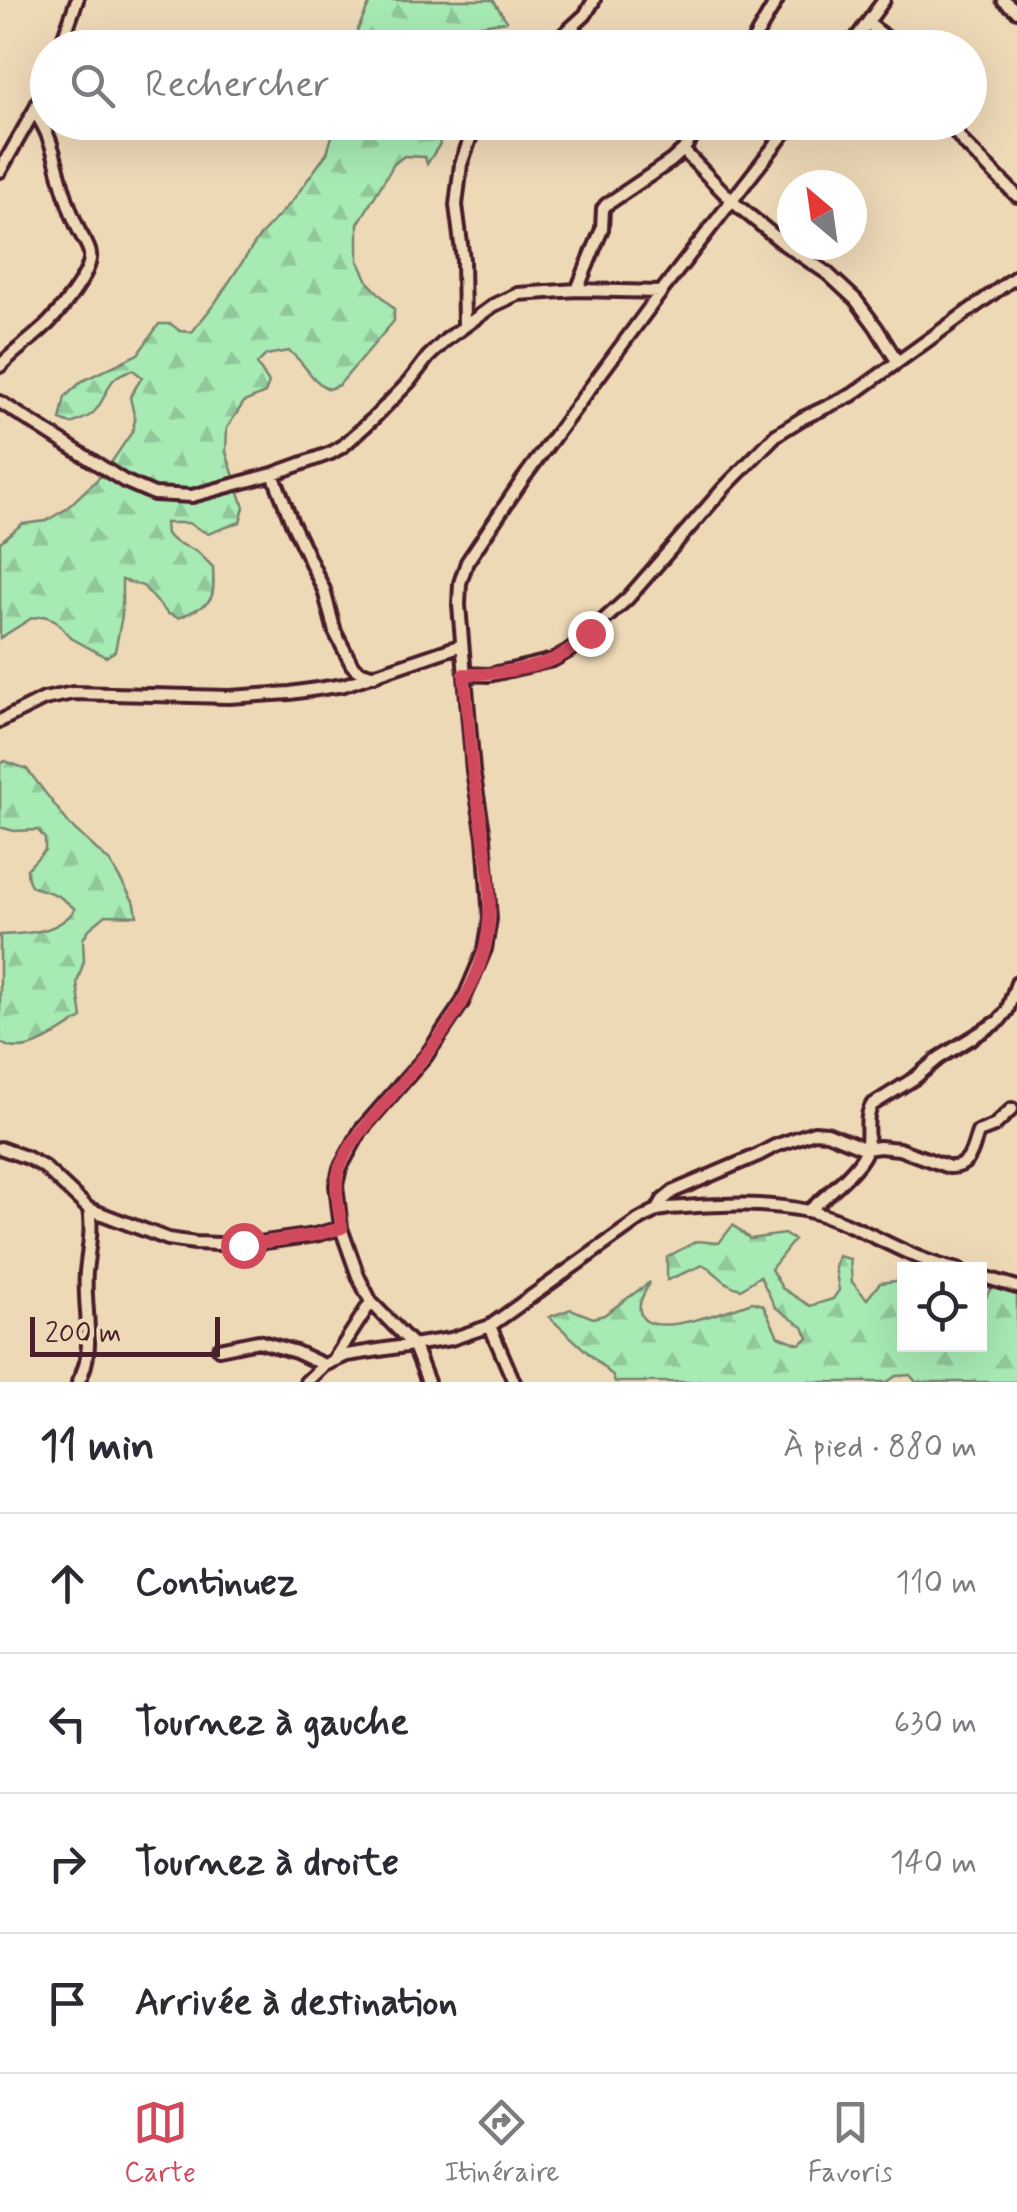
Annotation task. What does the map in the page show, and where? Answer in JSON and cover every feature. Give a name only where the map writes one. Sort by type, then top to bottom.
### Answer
[{"type":"street","points":[[66,30],[76,0]]},
{"type":"street","points":[[569,30],[586,15],[594,0]]},
{"type":"street","points":[[760,30],[777,0]]},
{"type":"street","points":[[863,30],[884,0]]},
{"type":"street","points":[[1002,0],[1017,11]]},
{"type":"street","points":[[868,23],[877,30]]},
{"type":"street","points":[[0,172],[30,118]]},
{"type":"street","points":[[0,366],[62,308],[91,259],[64,192],[51,140]]},
{"type":"street","points":[[464,325],[463,260],[456,205],[470,140]]},
{"type":"street","points":[[577,290],[602,229],[606,205],[683,150],[690,140]]},
{"type":"street","points":[[428,1382],[414,1346],[371,1302],[358,1276],[342,1228],[336,1185],[340,1168],[362,1130],[426,1056],[462,1003],[485,949],[490,920],[464,674],[460,583],[467,562],[522,480],[780,140]]},
{"type":"street","points":[[963,140],[1017,196]]},
{"type":"street","points":[[683,150],[733,202],[836,280],[866,312],[897,362]]},
{"type":"street","points":[[464,674],[489,675],[552,660],[572,649],[628,598],[772,439],[802,418],[848,397],[1017,276]]},
{"type":"street","points":[[0,402],[124,481],[154,494],[192,496],[273,474],[343,446],[464,325],[518,294],[577,290],[661,292]]},
{"type":"street","points":[[273,474],[352,665],[374,676]]},
{"type":"street","points":[[0,721],[44,700],[73,693],[229,697],[344,685],[462,645]]},
{"type":"street","points":[[808,1211],[856,1165],[866,1149],[868,1112],[872,1105],[999,1021],[1017,983]]},
{"type":"street","points":[[657,1210],[674,1191],[814,1132],[827,1133],[866,1149],[900,1149],[957,1167],[969,1159],[978,1132],[994,1126],[1012,1109]]},
{"type":"street","points":[[0,1148],[44,1167],[95,1210],[168,1239],[243,1245],[279,1242],[342,1228]]},
{"type":"street","points":[[219,1349],[258,1341],[330,1362],[452,1338],[490,1326],[657,1210],[746,1204],[808,1211],[931,1262]]},
{"type":"street","points":[[78,1382],[87,1354],[86,1274],[95,1210]]},
{"type":"street","points":[[987,1278],[1017,1288]]},
{"type":"street","points":[[306,1382],[330,1362],[371,1302]]},
{"type":"street","points":[[490,1326],[514,1382]]},
{"type":"green space","points":[[371,0],[493,0],[507,21],[475,26],[477,30],[358,30]]},
{"type":"green space","points":[[331,140],[439,140],[440,144],[427,164],[425,157],[404,156],[394,164],[358,224],[358,260],[369,283],[394,309],[394,321],[339,385],[329,389],[317,382],[289,351],[266,355],[257,364],[269,383],[265,393],[244,402],[227,428],[226,452],[244,507],[240,522],[208,534],[188,523],[165,523],[166,534],[197,551],[213,567],[209,601],[179,618],[168,614],[143,586],[122,580],[122,616],[115,651],[106,657],[71,638],[55,620],[44,616],[32,618],[0,638],[0,542],[22,524],[46,521],[66,509],[104,473],[132,432],[135,420],[130,397],[142,377],[133,370],[117,377],[94,412],[71,424],[60,420],[65,397],[82,381],[138,354],[159,324],[192,332],[259,237],[293,200],[327,153]]},
{"type":"green space","points":[[5,761],[27,769],[70,825],[110,862],[135,904],[137,916],[106,915],[89,929],[83,939],[84,961],[77,983],[82,1018],[42,1042],[20,1048],[0,1042],[0,935],[51,928],[75,909],[29,882],[27,869],[45,850],[45,839],[38,830],[0,827],[0,764]]},
{"type":"green space","points":[[733,1225],[750,1239],[784,1234],[794,1240],[771,1269],[782,1288],[810,1306],[833,1299],[839,1290],[835,1267],[838,1256],[850,1259],[852,1282],[867,1299],[880,1283],[897,1281],[897,1352],[987,1352],[987,1295],[991,1288],[1017,1288],[1017,1382],[916,1382],[910,1375],[896,1376],[887,1382],[615,1382],[549,1317],[571,1309],[593,1318],[604,1315],[650,1282],[640,1304],[642,1317],[652,1323],[687,1322],[753,1302],[763,1305],[778,1336],[799,1344],[808,1338],[803,1327],[775,1307],[760,1276],[741,1289],[703,1265],[667,1280],[667,1257],[697,1241],[719,1243]]},
{"type":"route","points":[[243,1245],[279,1242],[342,1228],[336,1185],[340,1168],[362,1130],[426,1056],[462,1003],[485,949],[490,920],[484,837],[464,674],[483,676],[552,660],[590,633]]}]
